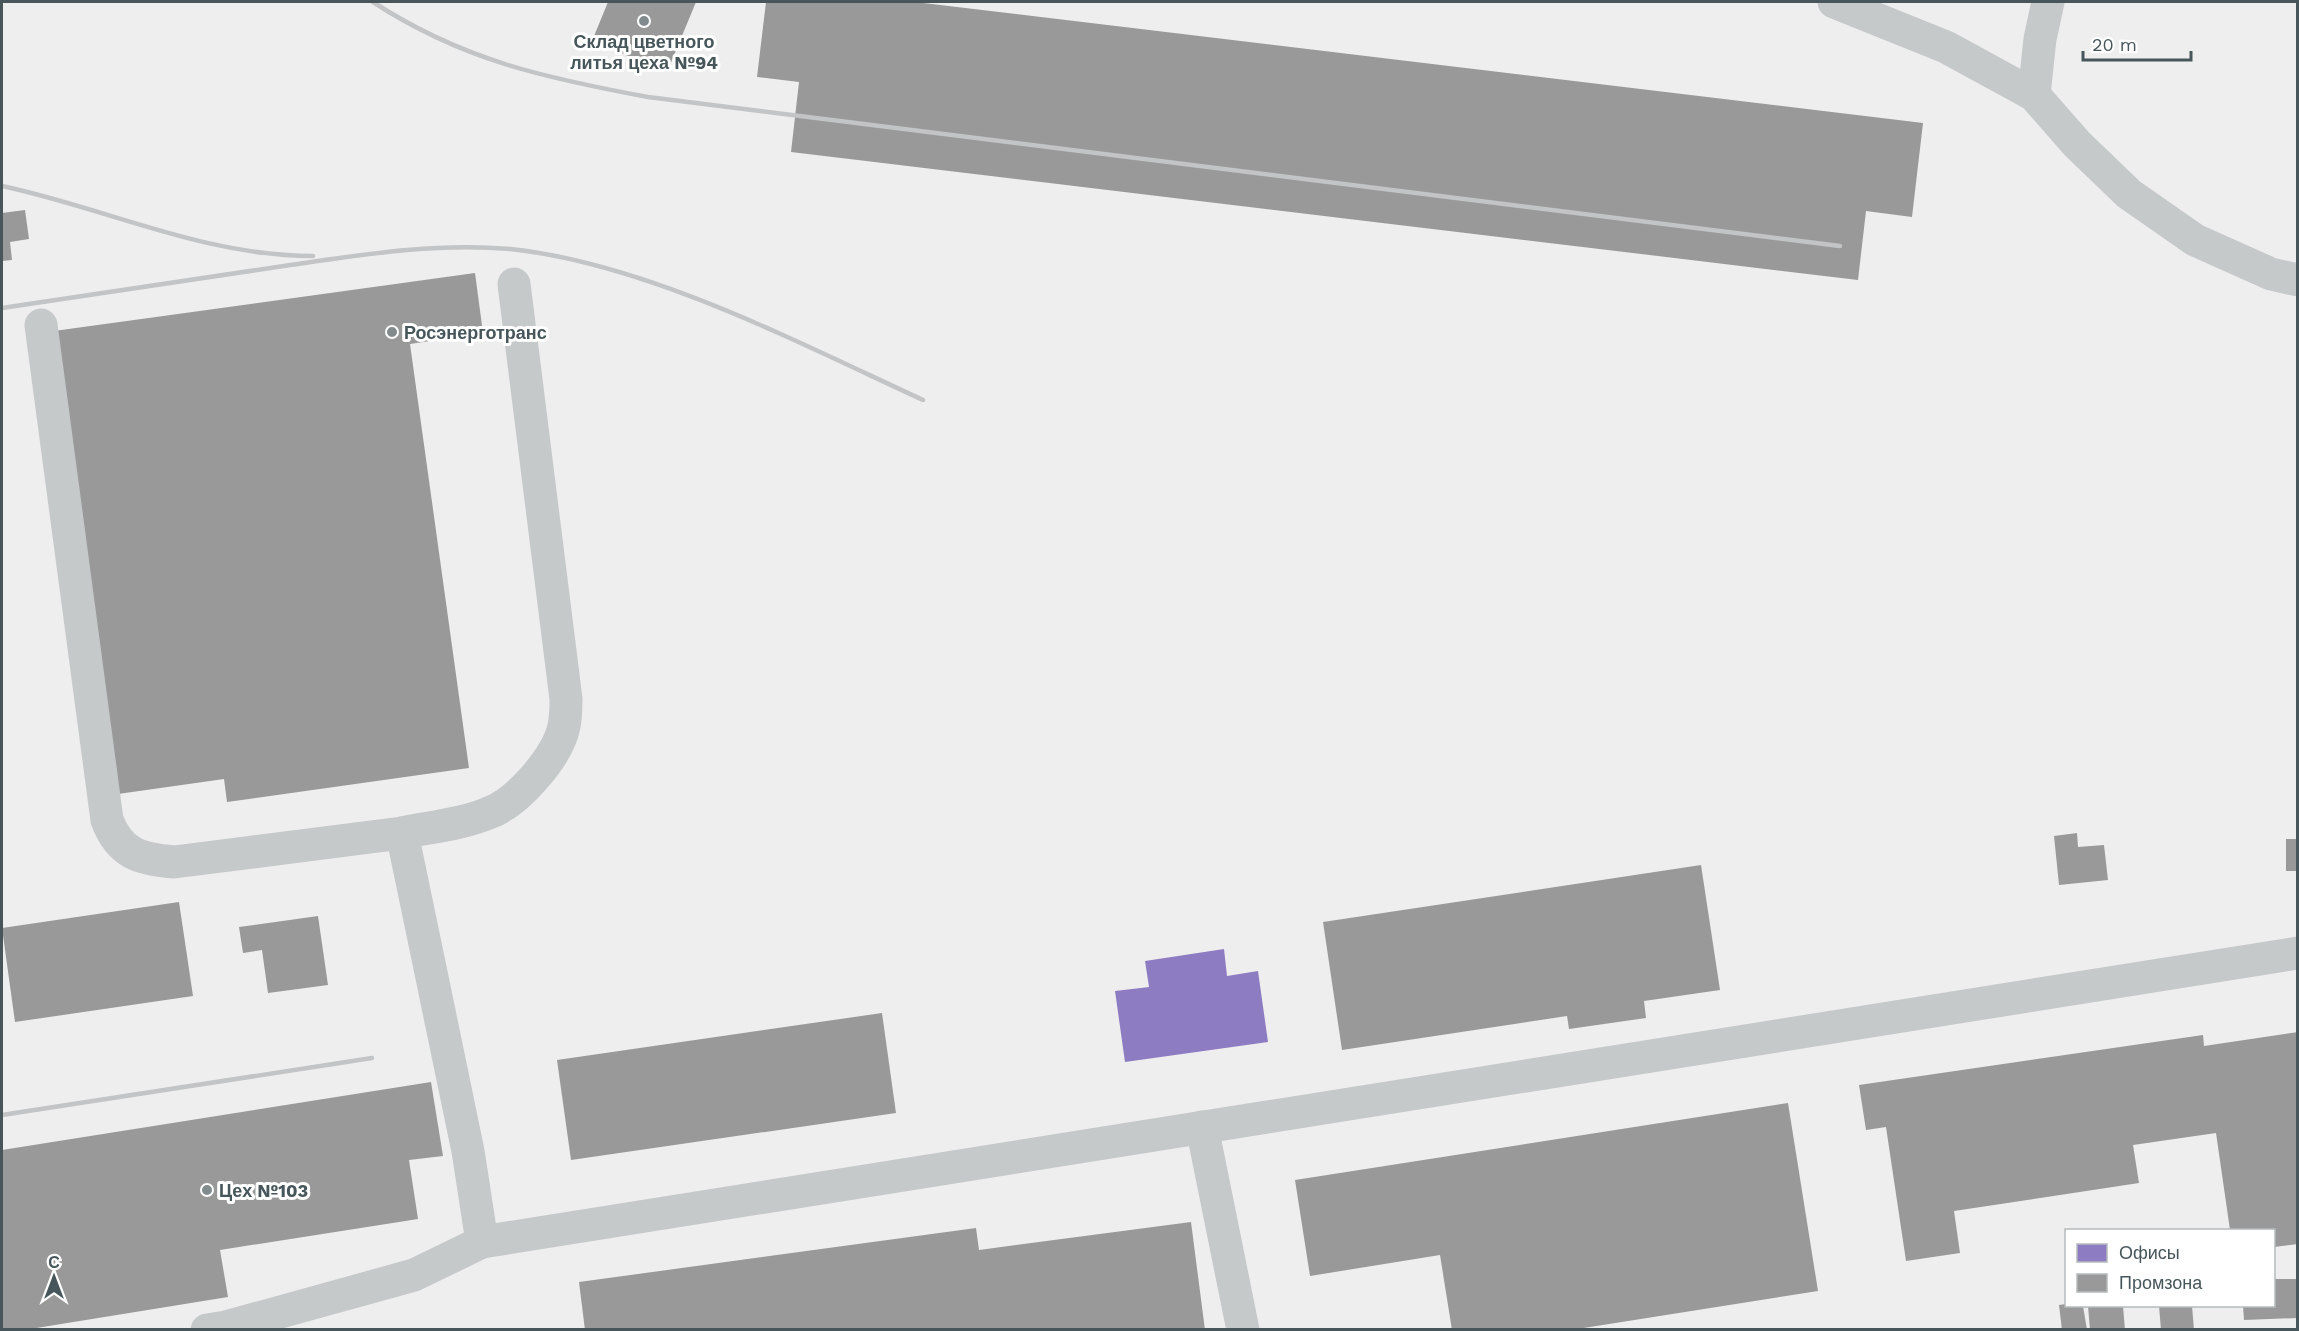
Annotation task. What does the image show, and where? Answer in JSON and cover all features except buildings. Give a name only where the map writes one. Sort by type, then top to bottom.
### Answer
[{"type":"lane","points":[[1834,2],[1946,47],[2034,95],[2077,144],[2129,195],[2195,240],[2271,274],[2298,280]]},
{"type":"lane","points":[[2034,95],[2040,39],[2048,2]]},
{"type":"lane","points":[[41,325],[107,820],[115,840],[131,853],[152,860],[174,862],[402,833],[492,812],[514,798],[533,779],[564,728],[567,699],[514,284]]},
{"type":"lane","points":[[402,833],[468,1151],[482,1242]]},
{"type":"lane","points":[[207,1329],[226,1327],[414,1275],[482,1242],[2298,953]]},
{"type":"lane","points":[[1202,1127],[1243,1329]]},
{"type":"railway","points":[[373,2],[406,22],[472,53],[539,74],[648,97],[1840,246]]},
{"type":"railway","points":[[2,186],[41,195],[194,240],[272,254],[313,256]]},
{"type":"railway","points":[[2,308],[364,255],[452,247],[510,249],[562,257],[614,270],[668,288],[774,331],[923,400]]},
{"type":"railway","points":[[2,1115],[372,1058]]},
{"type":"place","name":"Склад цветного литья цеха №94","points":[[644,21]]},
{"type":"place","name":"Росэнерготранс","points":[[392,332]]},
{"type":"place","name":"Цех №103","points":[[207,1190]]}]
